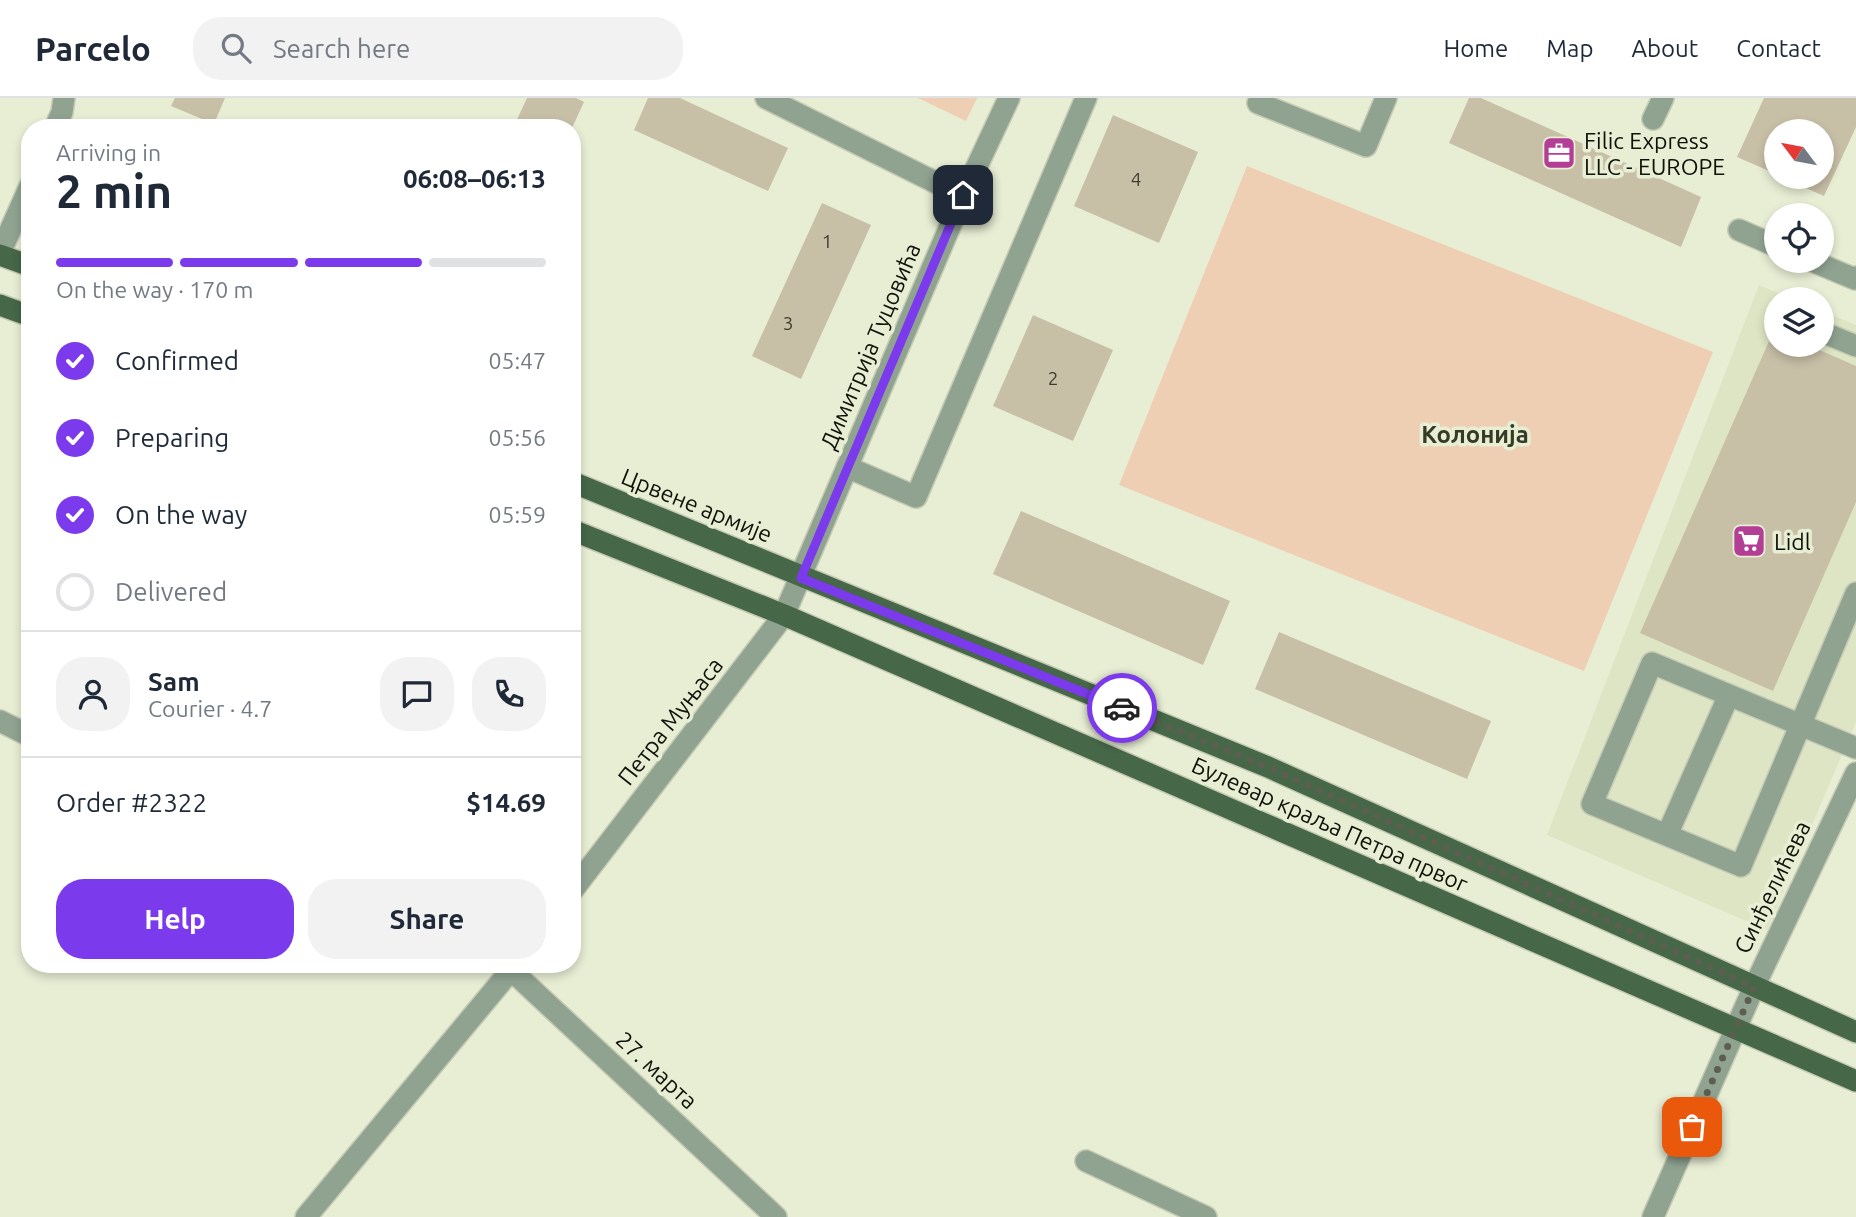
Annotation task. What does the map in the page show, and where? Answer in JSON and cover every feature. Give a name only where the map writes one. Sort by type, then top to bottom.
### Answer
[{"type":"main road","points":[[0,254],[21,262]]},
{"type":"main road","points":[[0,305],[21,313]]},
{"type":"main road","name":"Црвене армије","points":[[581,486],[801,578]]},
{"type":"main road","points":[[581,534],[784,615]]},
{"type":"main road","name":"Булевар краља Петра првог","points":[[801,578],[1268,767],[1856,1032]]},
{"type":"main road","name":"Булевар краља Петра првог","points":[[784,615],[1856,1081]]},
{"type":"street","points":[[58,119],[64,98]]},
{"type":"street","points":[[766,98],[963,195]]},
{"type":"street","name":"Димитрија Туцовића","points":[[801,578],[963,195],[1009,98]]},
{"type":"street","points":[[847,467],[916,496],[1086,98]]},
{"type":"street","points":[[1258,103],[1366,146],[1386,98]]},
{"type":"street","points":[[1653,119],[1663,98]]},
{"type":"street","points":[[0,254],[21,206]]},
{"type":"street","points":[[1739,230],[1764,241]]},
{"type":"street","points":[[1834,270],[1855,279],[1856,277]]},
{"type":"street","points":[[1834,337],[1856,346]]},
{"type":"street","name":"Петра Муњаса","points":[[581,879],[784,615],[801,578]]},
{"type":"street","points":[[1856,593],[1800,725],[1741,866],[1592,804],[1652,663],[1800,725],[1856,748]]},
{"type":"street","points":[[1667,835],[1729,695]]},
{"type":"street","points":[[0,721],[21,732]]},
{"type":"street","name":"Синђелићева","points":[[1653,1217],[1754,987],[1853,785]]},
{"type":"street","points":[[306,1217],[503,973]]},
{"type":"street","name":"27. марта","points":[[516,973],[776,1217]]},
{"type":"street","points":[[1086,1161],[1206,1217]]},
{"type":"shaded area","points":[[918,98],[977,98],[966,121]]},
{"type":"shaded area","points":[[1247,166],[1713,352],[1584,671],[1119,485]]},
{"type":"shaded area","points":[[1759,285],[1764,287],[1764,357],[1834,357],[1834,316],[1856,325],[1856,722],[1767,930],[1547,835]]},
{"type":"building","points":[[175,98],[225,98],[216,119],[202,119],[171,106]]},
{"type":"building","points":[[527,98],[576,98],[584,102],[576,119],[517,119]]},
{"type":"building","points":[[648,98],[680,98],[788,148],[768,191],[634,130]]},
{"type":"building","points":[[1469,98],[1481,98],[1701,197],[1681,247],[1449,143]]},
{"type":"building","points":[[1764,98],[1856,98],[1856,127],[1834,174],[1834,119],[1764,119],[1764,169],[1737,157]]},
{"type":"building","points":[[1113,115],[1198,152],[1159,243],[1074,206]]},
{"type":"building","points":[[1808,189],[1827,189],[1824,196]]},
{"type":"building","points":[[822,203],[871,225],[801,379],[752,356]]},
{"type":"building","points":[[1033,315],[1113,350],[1073,441],[993,406]]},
{"type":"building","points":[[1764,353],[1764,357],[1834,356],[1856,366],[1856,502],[1773,691],[1640,633]]},
{"type":"building","points":[[1021,511],[1230,601],[1203,665],[993,574]]},
{"type":"building","points":[[1279,632],[1491,721],[1467,779],[1255,689]]},
{"type":"way so far","points":[[1122,708],[1268,767],[1754,987],[1692,1127]]},
{"type":"place","name":"Filic Express LLC - EUROPE","points":[[1559,153]]},
{"type":"place","name":"Lidl","points":[[1749,541]]},
{"type":"district","name":"Колонија","points":[[1475,434]]},
{"type":"route","points":[[963,195],[801,578],[1122,708]]}]
